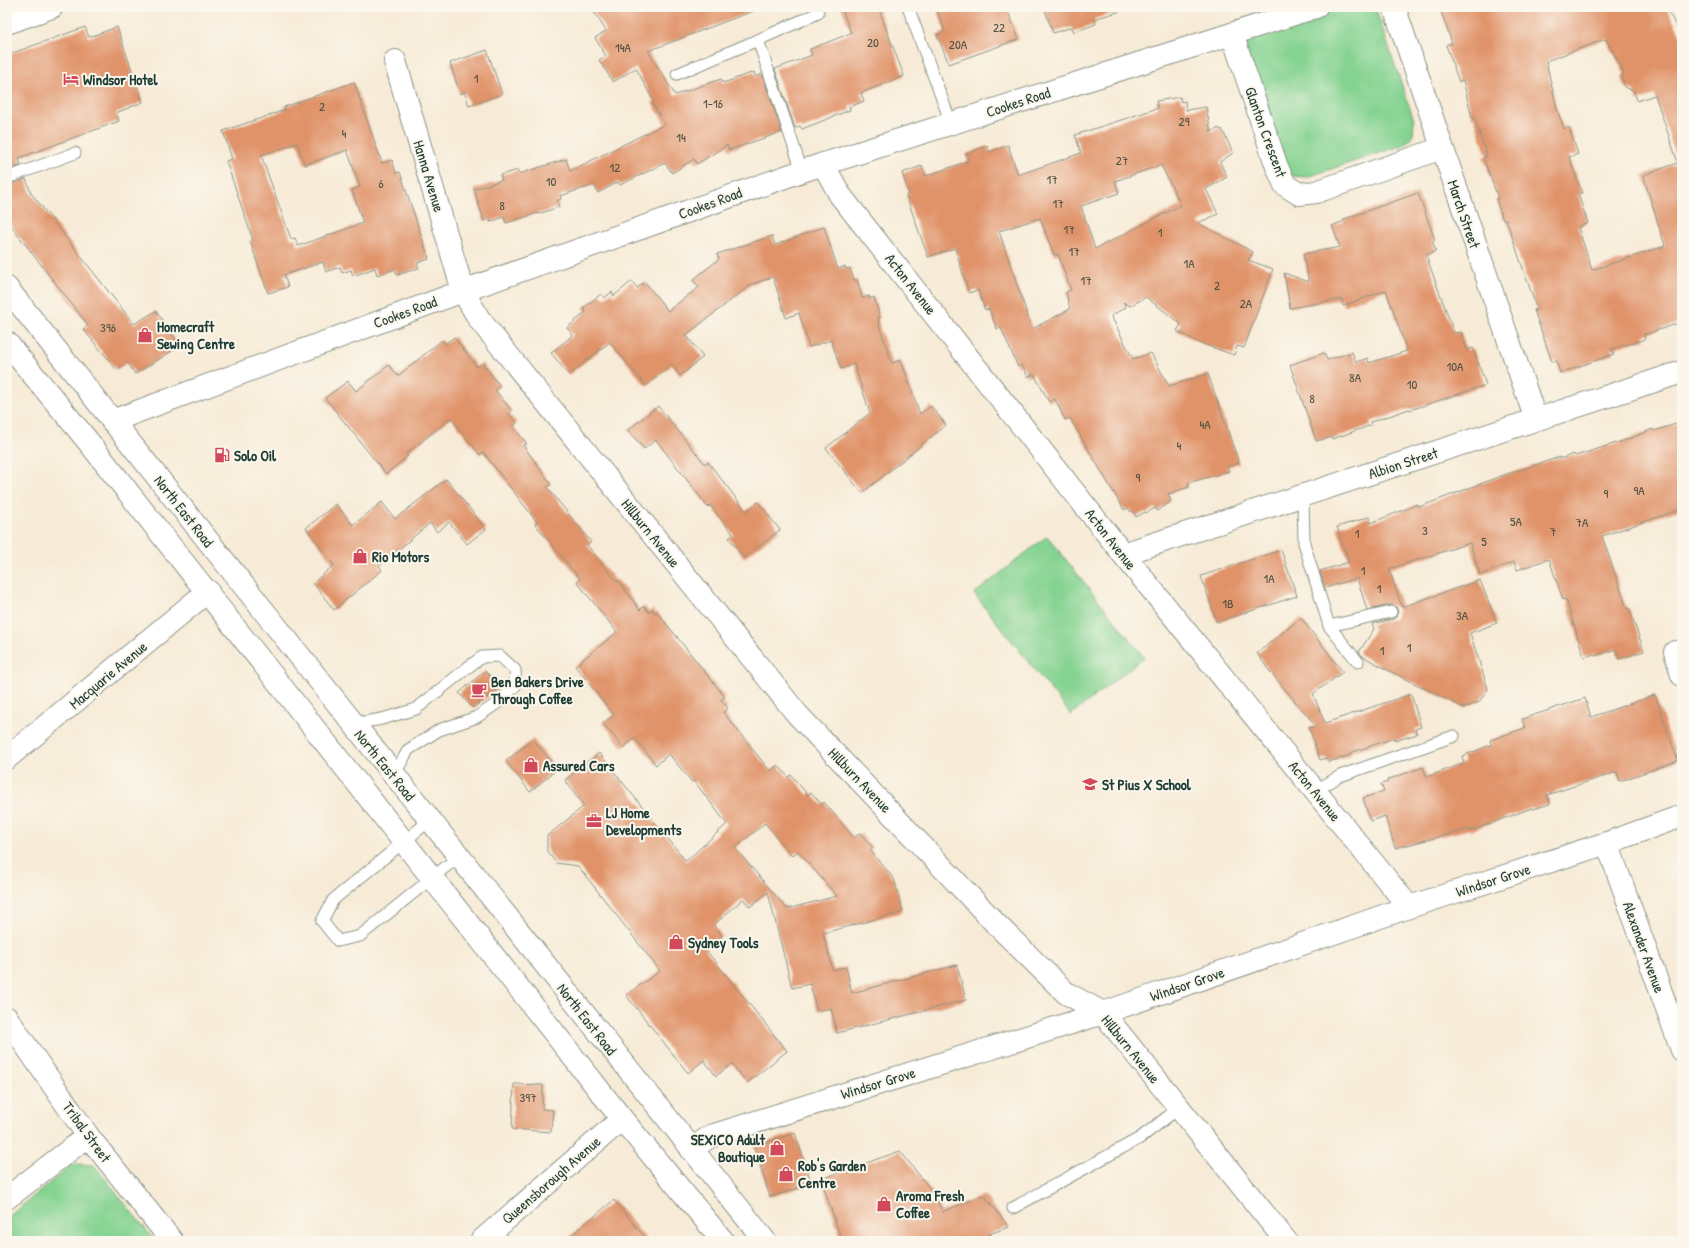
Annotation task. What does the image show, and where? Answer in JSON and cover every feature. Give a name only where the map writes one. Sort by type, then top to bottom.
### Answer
[{"type":"main road","points":[[7,23],[52,7]]},
{"type":"main road","name":"Cookes Road","points":[[87,440],[112,421],[463,291],[802,171],[1316,7]]},
{"type":"main road","name":"March Street","points":[[1394,7],[1536,420]]},
{"type":"main road","name":"Glanton Crescent","points":[[1232,34],[1277,167],[1285,185],[1299,194],[1316,192],[1442,148]]},
{"type":"main road","name":"Hanna Avenue","points":[[395,61],[463,291]]},
{"type":"main road","name":"Acton Avenue","points":[[823,164],[840,195],[1123,554],[1409,908]]},
{"type":"main road","name":"North East Road","points":[[7,288],[764,1241]]},
{"type":"main road","name":"Hillburn Avenue","points":[[463,291],[479,319],[798,714],[997,925],[1066,993],[1103,1013],[1286,1241]]},
{"type":"main road","name":"North East Road","points":[[7,343],[208,591],[622,1119],[723,1241]]},
{"type":"main road","name":"Albion Street","points":[[1123,554],[1682,372]]},
{"type":"main road","name":"Macquarie Avenue","points":[[7,758],[232,572]]},
{"type":"main road","points":[[1674,652],[1682,675]]},
{"type":"main road","name":"Windsor Grove","points":[[666,1172],[691,1149],[711,1136],[1103,1013],[1409,908],[1607,843],[1682,816]]},
{"type":"main road","name":"Alexander Avenue","points":[[1607,843],[1682,1050]]},
{"type":"main road","name":"Tribal Street","points":[[7,1018],[88,1136],[172,1241]]},
{"type":"main road","name":"Queensborough Avenue","points":[[481,1241],[648,1096]]},
{"type":"main road","points":[[7,1198],[88,1136]]},
{"type":"lane","points":[[908,7],[951,123]]},
{"type":"lane","points":[[677,74],[818,13]]},
{"type":"lane","points":[[758,40],[802,171]]},
{"type":"lane","points":[[7,178],[75,153]]},
{"type":"lane","points":[[1303,495],[1304,543],[1329,626],[1358,662]]},
{"type":"lane","points":[[1329,626],[1391,612]]},
{"type":"lane","points":[[352,724],[382,719],[416,709],[482,657],[500,656],[515,670],[516,685],[500,702],[477,717],[439,730],[408,750],[394,776]]},
{"type":"lane","points":[[1315,791],[1340,776],[1454,736]]},
{"type":"lane","points":[[430,821],[333,900],[322,921],[338,941],[360,936],[458,857]]},
{"type":"lane","points":[[1013,1208],[1140,1138],[1179,1108]]},
{"type":"green space","points":[[1338,7],[1372,7],[1376,10],[1414,120],[1413,135],[1404,145],[1307,177],[1293,176],[1284,168],[1244,57],[1247,42],[1257,34]]},
{"type":"green space","points":[[1047,536],[1144,657],[1071,715],[974,594]]},
{"type":"green space","points":[[73,1164],[94,1165],[155,1241],[12,1241],[7,1232],[7,1218]]},
{"type":"building","points":[[591,7],[758,7],[758,9],[648,51],[675,95],[721,79],[723,83],[754,72],[756,77],[762,74],[782,132],[729,150],[727,145],[697,164],[694,159],[672,173],[665,163],[620,185],[618,182],[598,193],[594,185],[560,196],[561,199],[557,201],[559,207],[538,214],[506,223],[504,217],[490,222],[490,219],[484,221],[474,189],[502,180],[500,175],[518,170],[519,174],[566,159],[570,171],[665,124],[652,103],[654,102],[636,68],[613,82],[599,60],[606,56],[595,38],[606,31]]},
{"type":"building","points":[[841,7],[878,7],[904,76],[861,93],[864,101],[849,107],[850,110],[802,129],[800,126],[795,128],[775,69],[812,55],[810,49],[851,33]]},
{"type":"building","points":[[936,7],[1006,7],[1019,39],[949,64],[937,35],[945,32]]},
{"type":"building","points":[[1044,7],[1120,7],[1121,11],[1094,19],[1096,24],[1074,32],[1072,27],[1053,33]]},
{"type":"building","points":[[1452,7],[1666,7],[1682,37],[1682,322],[1644,335],[1645,339],[1612,349],[1614,354],[1560,373],[1556,360],[1552,362],[1534,310],[1537,309],[1506,219],[1503,220],[1496,199],[1498,198],[1483,157],[1487,156],[1474,117],[1472,118],[1463,80],[1459,82],[1446,45],[1452,43],[1441,11]],"holes":[[[1606,39],[1624,73],[1622,78],[1625,87],[1634,91],[1637,101],[1655,95],[1678,163],[1643,175],[1665,246],[1592,270],[1578,227],[1588,223],[1578,194],[1582,193],[1569,157],[1578,154],[1569,127],[1564,129],[1557,109],[1546,61]]]},
{"type":"building","name":"Windsor Hotel","points":[[85,27],[89,37],[117,27],[143,102],[116,113],[119,121],[19,158],[21,165],[7,171],[7,55]]},
{"type":"building","points":[[487,50],[502,94],[469,106],[465,92],[460,94],[450,63]]},
{"type":"building","points":[[354,82],[382,163],[392,160],[396,173],[400,172],[429,259],[417,263],[419,268],[397,275],[395,269],[377,275],[375,268],[353,276],[351,270],[342,273],[340,267],[326,272],[323,262],[284,275],[288,287],[268,293],[250,241],[253,240],[226,161],[232,159],[223,131],[285,110],[284,107]],"holes":[[[297,143],[305,165],[347,150],[360,187],[352,190],[363,223],[298,246],[295,238],[291,239],[261,155]]]},
{"type":"building","points":[[1180,97],[1181,102],[1185,101],[1186,110],[1206,107],[1211,132],[1219,128],[1220,130],[1222,129],[1233,153],[1220,162],[1227,177],[1206,189],[1218,214],[1198,223],[1253,252],[1248,260],[1273,269],[1244,348],[1237,346],[1234,355],[1200,343],[1177,331],[1181,324],[1146,297],[1130,306],[1123,302],[1126,307],[1111,316],[1133,359],[1151,353],[1169,386],[1208,374],[1239,463],[1227,467],[1229,471],[1188,483],[1189,487],[1168,494],[1171,501],[1158,511],[1155,508],[1136,517],[1133,511],[1131,512],[1128,508],[1124,510],[1070,418],[1065,420],[1055,399],[1049,402],[1034,374],[1028,377],[1022,365],[1018,367],[1001,328],[997,329],[989,309],[985,310],[978,290],[969,293],[955,248],[928,257],[906,195],[909,194],[902,173],[922,166],[926,176],[968,161],[966,154],[987,146],[989,152],[1008,145],[1018,175],[1081,153],[1075,135],[1158,108],[1156,101]],"holes":[[[1161,165],[1181,205],[1095,249],[1081,206],[1119,193],[1115,181]],[[1040,218],[1054,255],[1058,254],[1071,290],[1066,292],[1070,309],[1032,329],[999,231]]]},
{"type":"building","points":[[26,179],[31,193],[134,324],[156,311],[180,346],[135,374],[127,362],[117,370],[83,329],[88,325],[7,221],[7,185]]},
{"type":"building","points":[[1418,193],[1435,240],[1432,241],[1436,251],[1426,255],[1454,333],[1461,332],[1467,350],[1473,348],[1486,385],[1370,422],[1371,425],[1333,439],[1332,437],[1316,441],[1290,365],[1324,353],[1327,360],[1352,352],[1356,362],[1368,358],[1369,363],[1407,351],[1386,290],[1343,306],[1342,299],[1290,308],[1284,273],[1309,282],[1303,254],[1340,247],[1332,226],[1344,221],[1344,219]]},
{"type":"building","points":[[824,227],[838,269],[845,266],[846,269],[850,268],[854,280],[857,280],[862,298],[869,296],[869,299],[874,297],[880,318],[878,318],[880,328],[892,363],[901,360],[920,414],[931,406],[946,425],[862,493],[826,448],[870,413],[854,364],[841,369],[831,340],[809,347],[799,313],[786,318],[773,277],[752,284],[686,335],[703,357],[680,376],[672,365],[646,386],[610,342],[569,375],[551,353],[573,335],[567,328],[586,312],[583,308],[601,294],[604,298],[612,292],[614,296],[632,281],[637,288],[645,282],[668,311],[699,287],[693,280],[719,259],[717,254],[772,236],[775,245]]},
{"type":"building","points":[[454,337],[477,367],[482,363],[500,386],[495,390],[512,411],[509,414],[517,423],[513,426],[527,444],[523,445],[551,484],[547,487],[591,542],[587,545],[616,581],[618,580],[640,610],[644,606],[649,612],[653,609],[655,613],[657,612],[725,697],[721,700],[728,708],[723,712],[770,771],[778,765],[788,777],[791,775],[808,795],[811,792],[822,805],[824,802],[854,838],[860,833],[873,848],[870,850],[894,879],[903,912],[823,933],[833,970],[846,967],[852,993],[957,965],[966,1000],[837,1033],[831,1008],[817,1011],[810,984],[792,988],[768,892],[750,907],[743,899],[714,925],[722,936],[705,949],[787,1051],[747,1083],[732,1064],[716,1076],[704,1060],[688,1073],[626,995],[660,971],[578,866],[556,863],[547,851],[547,836],[584,806],[565,780],[599,753],[686,861],[727,824],[694,781],[692,782],[669,754],[656,765],[635,738],[623,748],[603,723],[614,715],[575,666],[617,632],[577,582],[580,579],[535,524],[537,522],[483,452],[480,455],[451,418],[406,454],[408,456],[386,474],[325,398],[348,381],[356,391],[389,365],[398,376],[442,340],[445,344]],"holes":[[[765,823],[792,856],[798,851],[837,896],[787,909],[735,848]]]},
{"type":"building","points":[[658,406],[705,464],[708,462],[746,511],[758,502],[780,530],[744,558],[729,538],[734,535],[710,505],[708,507],[656,440],[644,449],[628,430]]},
{"type":"building","points":[[1682,422],[1682,509],[1602,536],[1627,609],[1629,608],[1644,651],[1619,659],[1616,649],[1595,656],[1594,654],[1584,657],[1566,599],[1563,600],[1549,559],[1517,570],[1514,562],[1480,575],[1470,543],[1389,569],[1402,607],[1480,580],[1497,623],[1470,633],[1488,689],[1479,702],[1464,708],[1388,670],[1362,656],[1359,652],[1374,629],[1372,624],[1393,619],[1396,617],[1398,611],[1396,607],[1390,605],[1367,610],[1357,578],[1325,588],[1320,571],[1349,562],[1337,527],[1369,517],[1371,523],[1418,504],[1419,507],[1501,476],[1560,457],[1560,459],[1574,454],[1575,456],[1629,439],[1653,429],[1654,431]]},
{"type":"building","points":[[446,479],[486,529],[467,544],[449,522],[437,532],[430,523],[379,566],[382,570],[334,610],[313,583],[334,565],[306,528],[336,504],[353,525],[382,502],[395,519]]},
{"type":"building","points":[[1281,550],[1297,596],[1217,622],[1201,576]]},
{"type":"building","points":[[1301,618],[1343,672],[1313,694],[1325,723],[1411,694],[1421,727],[1415,729],[1417,734],[1395,741],[1394,738],[1350,753],[1351,755],[1328,762],[1327,758],[1320,760],[1309,728],[1316,726],[1268,669],[1257,653]]},
{"type":"building","name":"Ben Bakers Drive Through Coffee","points":[[485,671],[500,687],[473,708],[459,693]]},
{"type":"building","points":[[1655,695],[1678,761],[1620,781],[1617,772],[1547,795],[1550,804],[1532,808],[1470,831],[1470,829],[1395,848],[1385,816],[1370,821],[1363,798],[1384,791],[1381,784],[1388,782],[1387,780],[1423,767],[1427,777],[1464,763],[1462,756],[1491,745],[1490,740],[1525,728],[1522,719],[1585,698],[1591,717]]},
{"type":"building","name":"Assured Cars","points":[[533,739],[557,769],[530,792],[506,761]]},
{"type":"building","points":[[514,1084],[543,1085],[542,1109],[553,1110],[551,1132],[512,1129]]},
{"type":"building","name":"Rob's Garden Centre","points":[[795,1133],[812,1184],[770,1197],[754,1146]]},
{"type":"building","name":"Aroma Fresh Coffee","points":[[900,1151],[935,1195],[942,1212],[984,1195],[1009,1227],[989,1234],[992,1241],[842,1241],[821,1179]]},
{"type":"building","points":[[614,1200],[648,1241],[564,1241]]},
{"type":"place","name":"Windsor Hotel","points":[[71,79]]},
{"type":"place","name":"Homecraft Sewing Centre","points":[[145,335]]},
{"type":"place","name":"Solo Oil","points":[[222,455]]},
{"type":"place","name":"Rio Motors","points":[[360,556]]},
{"type":"place","name":"Ben Bakers Drive Through Coffee","points":[[479,690]]},
{"type":"place","name":"Assured Cars","points":[[531,765]]},
{"type":"place","name":"St Pius X School","points":[[1090,784]]},
{"type":"place","name":"LJ Home Developments","points":[[594,821]]},
{"type":"place","name":"Sydney Tools","points":[[676,942]]},
{"type":"place","name":"SEXiCO Adult Boutique","points":[[777,1148]]},
{"type":"place","name":"Rob's Garden Centre","points":[[786,1174]]},
{"type":"place","name":"Aroma Fresh Coffee","points":[[884,1204]]}]
